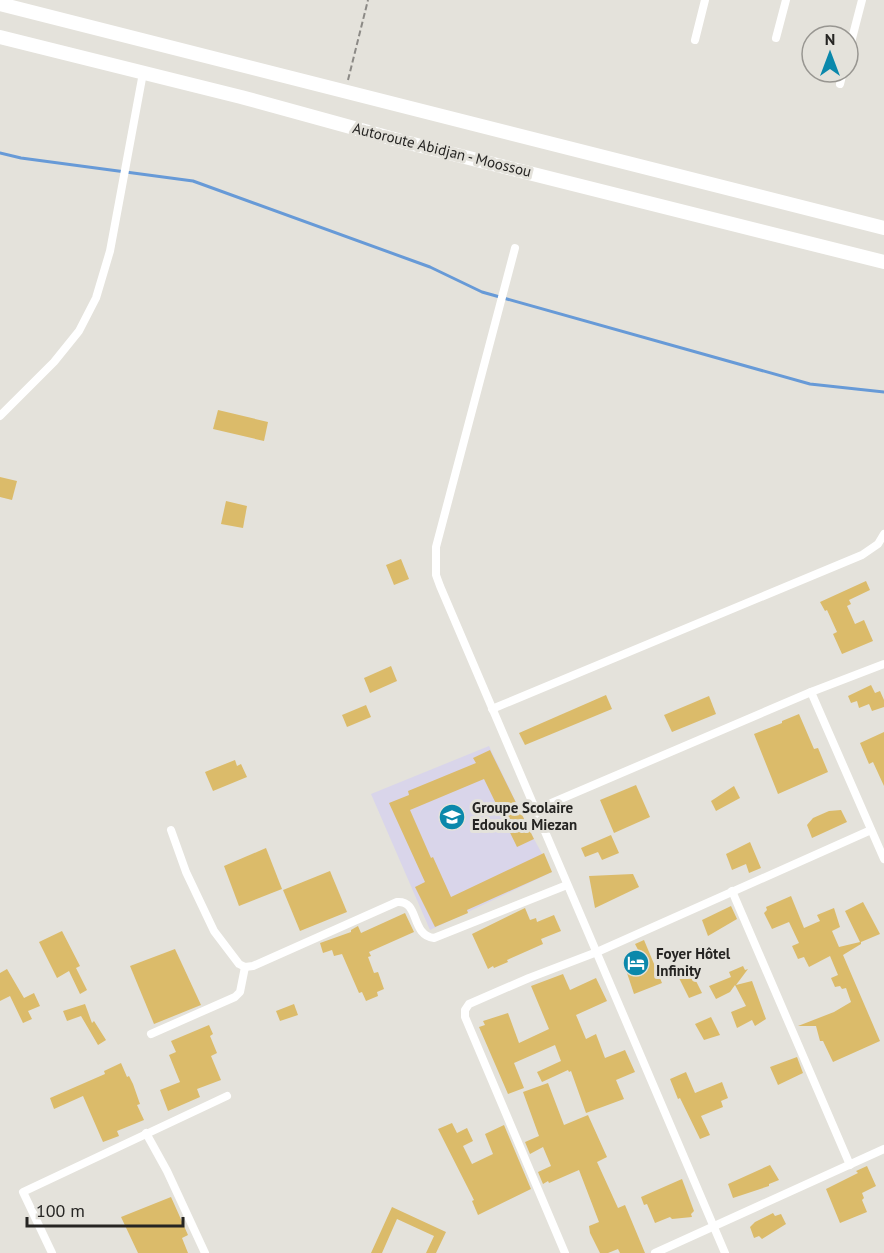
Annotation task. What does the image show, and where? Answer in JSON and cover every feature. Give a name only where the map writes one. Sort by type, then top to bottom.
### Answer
[{"type":"highway","points":[[0,4],[884,228]]},
{"type":"highway","name":"Autoroute Abidjan - Moossou","points":[[0,37],[241,97],[405,142],[884,262]]},
{"type":"street","points":[[695,40],[705,0]]},
{"type":"street","points":[[777,38],[786,0]]},
{"type":"street","points":[[856,24],[862,0]]},
{"type":"street","points":[[0,416],[79,331],[96,298],[110,251],[143,73]]},
{"type":"street","points":[[515,248],[436,547],[436,575],[725,1253]]},
{"type":"street","points":[[492,710],[862,555],[878,544],[884,534]]},
{"type":"street","points":[[535,810],[884,663]]},
{"type":"street","points":[[811,692],[884,859]]},
{"type":"street","points":[[171,830],[186,872],[214,931],[238,964],[245,967],[253,966],[397,902],[410,906],[420,931],[426,937],[434,938],[567,885]]},
{"type":"street","points":[[565,1253],[465,1017],[465,1010],[469,1005],[597,952],[871,830]]},
{"type":"street","points":[[732,891],[850,1165]]},
{"type":"street","points":[[151,1034],[235,997],[240,992],[245,967]]},
{"type":"street","points":[[52,1253],[23,1192],[227,1095]]},
{"type":"street","points":[[146,1133],[167,1171],[205,1253]]},
{"type":"street","points":[[655,1253],[884,1149]]},
{"type":"path","points":[[345,92],[368,0]]},
{"type":"shaded area","name":"Groupe Scolaire Edoukou Miezan","points":[[489,746],[552,872],[430,930],[371,794]]},
{"type":"building","points":[[218,410],[268,422],[264,441],[213,429]]},
{"type":"building","points":[[0,477],[17,481],[12,500],[0,497]]},
{"type":"building","points":[[226,501],[247,506],[243,528],[221,524]]},
{"type":"building","points":[[401,559],[409,579],[394,585],[386,565]]},
{"type":"building","points":[[866,581],[870,590],[849,600],[851,604],[847,606],[855,624],[864,620],[873,641],[842,654],[833,634],[837,632],[827,610],[825,611],[820,602]]},
{"type":"building","points":[[391,666],[397,681],[370,693],[364,678]]},
{"type":"building","points":[[871,685],[875,693],[880,691],[884,707],[872,711],[869,704],[859,708],[857,701],[851,703],[848,696]]},
{"type":"building","points":[[606,695],[612,709],[525,745],[519,733]]},
{"type":"building","points":[[709,696],[716,714],[672,732],[664,715]]},
{"type":"building","points":[[366,705],[371,717],[347,727],[342,715]]},
{"type":"building","points":[[799,714],[814,749],[818,748],[828,772],[778,794],[754,734]]},
{"type":"building","points":[[884,732],[884,786],[873,762],[869,764],[860,743]]},
{"type":"building","points":[[490,750],[534,839],[517,847],[484,779],[410,810],[431,858],[433,857],[451,897],[544,853],[552,872],[435,927],[415,887],[425,882],[389,803],[409,795],[408,791],[476,763],[473,758]]},
{"type":"building","points":[[235,760],[237,766],[241,764],[247,777],[213,791],[205,772]]},
{"type":"building","points":[[636,785],[650,817],[614,833],[600,800]]},
{"type":"building","points":[[734,786],[740,798],[716,811],[711,801]]},
{"type":"building","points":[[841,810],[847,822],[812,838],[807,825],[813,818],[829,811]]},
{"type":"building","points":[[611,835],[619,853],[602,860],[598,852],[585,857],[581,848]]},
{"type":"building","points":[[750,842],[761,868],[749,873],[746,864],[732,870],[726,854]]},
{"type":"building","points":[[266,848],[282,889],[239,906],[224,866]]},
{"type":"building","points":[[330,871],[347,912],[300,931],[283,890]]},
{"type":"building","points":[[633,874],[639,887],[595,908],[589,876]]},
{"type":"building","points":[[791,896],[804,928],[820,921],[817,915],[834,908],[840,927],[832,931],[839,947],[860,942],[845,911],[863,902],[880,934],[861,942],[843,955],[880,1041],[833,1062],[823,1041],[820,1041],[816,1026],[798,1026],[834,1012],[851,1002],[846,988],[835,987],[831,978],[838,975],[830,956],[809,967],[804,957],[798,959],[792,946],[799,943],[789,922],[772,929],[764,913],[767,910],[766,907]]},
{"type":"building","points":[[731,906],[737,919],[708,936],[702,920]]},
{"type":"building","points":[[525,908],[530,920],[536,918],[537,922],[554,915],[561,931],[541,939],[543,944],[507,960],[508,962],[488,969],[472,934]]},
{"type":"building","points":[[405,913],[414,932],[369,952],[371,956],[368,957],[374,973],[378,972],[384,989],[377,992],[378,996],[366,1001],[362,992],[359,993],[342,954],[334,956],[332,950],[323,953],[320,943],[351,932],[358,926],[361,933]]},
{"type":"building","points":[[62,931],[80,966],[76,968],[87,990],[80,994],[69,971],[57,978],[39,942]]},
{"type":"building","points":[[644,940],[662,983],[634,994],[627,973],[646,965],[635,944]]},
{"type":"building","points":[[175,949],[201,1005],[154,1024],[130,966]]},
{"type":"building","points":[[743,966],[745,970],[748,969],[736,985],[752,981],[766,1019],[755,1026],[752,1020],[737,1028],[731,1012],[746,1006],[735,985],[730,992],[716,999],[709,986],[731,977],[729,972]]},
{"type":"building","points":[[7,969],[24,998],[34,993],[40,1006],[28,1011],[32,1019],[23,1023],[10,996],[0,1001],[0,973]]},
{"type":"building","points":[[691,971],[702,993],[689,998],[679,978]]},
{"type":"building","points":[[563,974],[570,990],[596,978],[607,1001],[576,1015],[586,1039],[596,1034],[605,1058],[625,1050],[635,1072],[616,1080],[624,1099],[586,1113],[571,1071],[568,1070],[542,1082],[537,1072],[561,1061],[555,1045],[514,1063],[524,1088],[508,1094],[479,1027],[485,1025],[483,1021],[508,1013],[519,1043],[549,1029],[531,986]]},
{"type":"building","points":[[85,1004],[92,1023],[94,1021],[106,1040],[98,1045],[81,1016],[67,1021],[63,1011]]},
{"type":"building","points":[[294,1004],[298,1015],[280,1021],[276,1011]]},
{"type":"building","points":[[711,1017],[720,1035],[704,1040],[695,1024]]},
{"type":"building","points":[[209,1025],[213,1034],[210,1036],[217,1053],[211,1056],[221,1080],[197,1089],[200,1097],[168,1111],[160,1090],[180,1082],[169,1055],[176,1052],[171,1041]]},
{"type":"building","points":[[797,1057],[803,1073],[778,1085],[770,1067]]},
{"type":"building","points":[[121,1063],[133,1084],[140,1104],[137,1105],[144,1120],[117,1131],[119,1136],[103,1142],[83,1096],[54,1109],[50,1098],[105,1074],[104,1071]]},
{"type":"building","points":[[686,1072],[695,1093],[722,1082],[728,1098],[721,1101],[723,1107],[701,1116],[710,1135],[700,1139],[670,1079]]},
{"type":"building","points":[[548,1083],[564,1125],[588,1115],[607,1157],[597,1162],[618,1208],[625,1205],[645,1253],[620,1253],[618,1249],[600,1253],[589,1226],[599,1222],[579,1170],[543,1184],[538,1172],[551,1166],[543,1147],[530,1154],[525,1142],[539,1136],[523,1092]]},
{"type":"building","points":[[452,1123],[457,1133],[467,1128],[473,1141],[463,1146],[472,1164],[493,1154],[485,1134],[504,1125],[531,1189],[478,1215],[472,1201],[474,1200],[438,1129]]},
{"type":"building","points":[[770,1165],[779,1180],[769,1186],[733,1198],[728,1184]]},
{"type":"building","points":[[867,1166],[876,1186],[862,1193],[867,1212],[840,1223],[826,1189]]},
{"type":"building","points":[[682,1179],[694,1211],[691,1214],[692,1217],[672,1219],[670,1217],[655,1223],[647,1204],[644,1205],[641,1197]]},
{"type":"building","points":[[171,1197],[188,1235],[182,1238],[188,1253],[138,1253],[121,1217]]},
{"type":"building","points":[[392,1207],[446,1232],[436,1253],[426,1253],[434,1236],[397,1219],[382,1253],[371,1253]]},
{"type":"building","points":[[773,1213],[775,1216],[781,1214],[786,1224],[762,1239],[759,1236],[754,1238],[750,1227]]},
{"type":"waterway","points":[[0,153],[21,158],[193,181],[430,267],[482,292],[810,384],[884,392]]},
{"type":"place","name":"Groupe Scolaire Edoukou Miezan","points":[[452,817]]},
{"type":"place","name":"Foyer Hôtel Infinity","points":[[636,963]]}]
